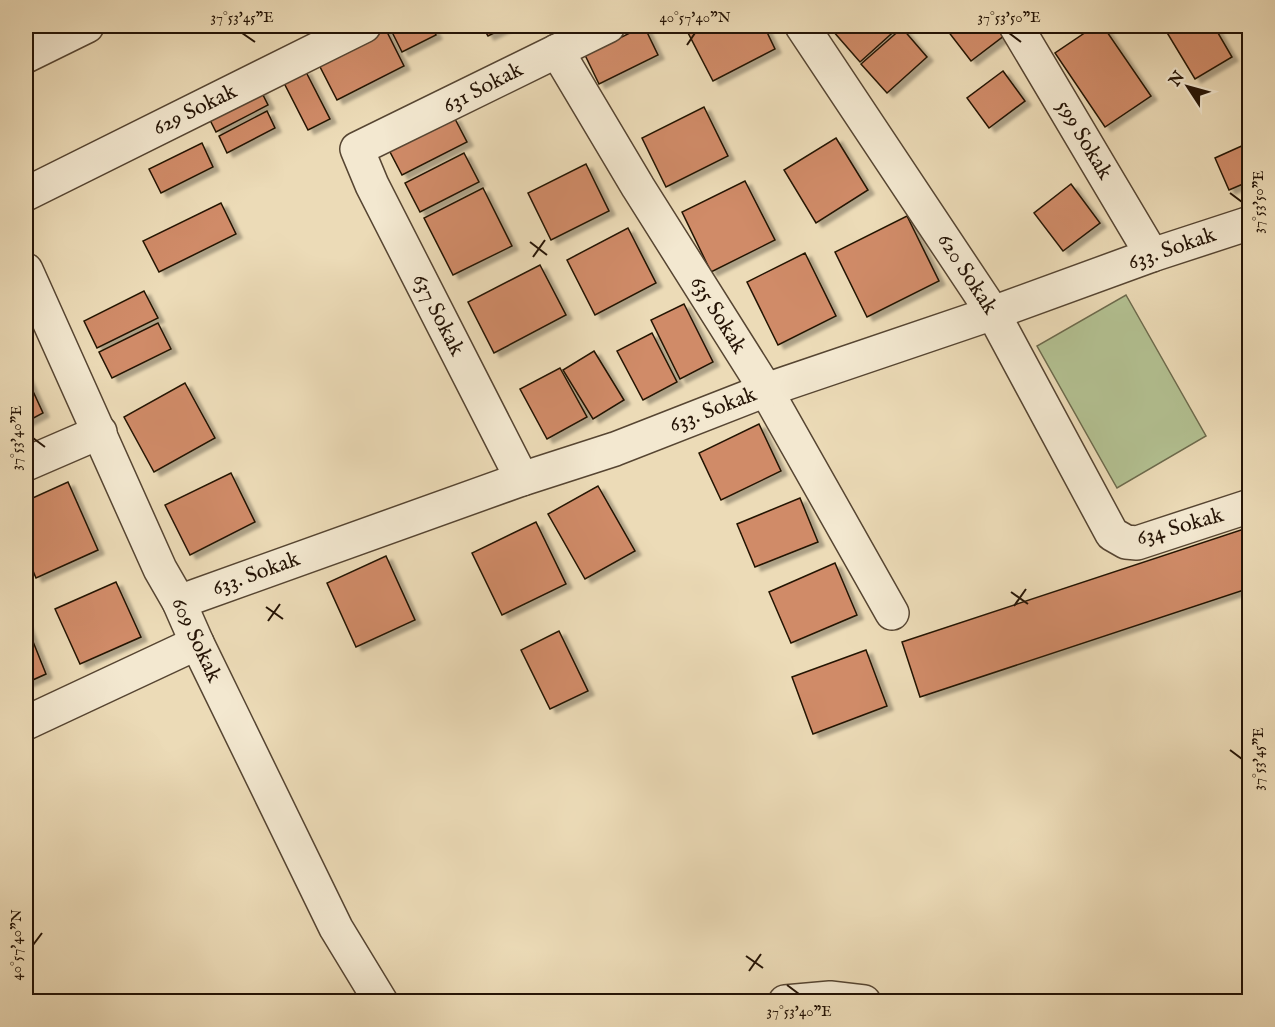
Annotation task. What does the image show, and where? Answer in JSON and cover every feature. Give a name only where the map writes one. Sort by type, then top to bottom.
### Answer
[{"type":"street","points":[[26,56],[87,26]]},
{"type":"street","name":"629 Sokak","points":[[26,194],[364,26]]},
{"type":"street","name":"631 Sokak","points":[[357,149],[608,26]]},
{"type":"street","name":"620 Sokak","points":[[802,26],[993,313],[1112,534]]},
{"type":"street","name":"599 Sokak","points":[[1016,26],[1152,255]]},
{"type":"street","name":"635 Sokak","points":[[557,51],[638,187],[765,390],[892,614]]},
{"type":"street","name":"637 Sokak","points":[[357,149],[372,185],[522,479]]},
{"type":"street","name":"633. Sokak","points":[[179,602],[522,479],[615,449],[765,390],[1250,223]]},
{"type":"street","name":"609 Sokak","points":[[26,270],[160,569],[179,602],[336,928],[381,1002]]},
{"type":"street","points":[[26,464],[100,432]]},
{"type":"street","name":"634 Sokak","points":[[1112,534],[1125,542],[1137,543],[1250,506]]},
{"type":"street","points":[[26,723],[197,643]]},
{"type":"street","points":[[785,1002],[830,998],[864,1002]]},
{"type":"green space","points":[[1126,295],[1206,436],[1117,488],[1037,346]]},
{"type":"building","points":[[376,26],[384,26],[404,66],[337,100],[315,57]]},
{"type":"building","points":[[389,26],[431,26],[436,35],[402,52]]},
{"type":"building","points":[[482,26],[508,26],[488,36]]},
{"type":"building","points":[[644,26],[658,55],[599,84],[585,55]]},
{"type":"building","points":[[764,26],[775,49],[713,81],[685,27]]},
{"type":"building","points":[[839,26],[900,26],[860,62],[833,31]]},
{"type":"building","points":[[944,26],[998,26],[1005,35],[971,61]]},
{"type":"building","points":[[1095,26],[1103,26],[1151,96],[1105,127],[1055,53]]},
{"type":"building","points":[[1163,26],[1214,26],[1232,57],[1195,79]]},
{"type":"building","points":[[902,28],[927,57],[887,93],[861,64]]},
{"type":"building","points":[[305,70],[330,119],[308,130],[283,81]]},
{"type":"building","points":[[1003,71],[1025,101],[989,128],[967,98]]},
{"type":"building","points":[[259,87],[268,105],[216,132],[207,114]]},
{"type":"building","points":[[704,107],[728,156],[666,187],[642,138]]},
{"type":"building","points":[[267,111],[275,128],[227,153],[219,136]]},
{"type":"building","points":[[454,117],[467,142],[402,175],[389,150]]},
{"type":"building","points":[[836,138],[868,190],[816,223],[784,170]]},
{"type":"building","points":[[202,143],[213,167],[161,193],[149,169]]},
{"type":"building","points":[[1246,144],[1250,153],[1250,181],[1229,190],[1215,158]]},
{"type":"building","points":[[464,153],[479,182],[420,212],[405,183]]},
{"type":"building","points":[[586,164],[609,211],[551,240],[528,193]]},
{"type":"building","points":[[745,181],[775,240],[711,272],[682,212]]},
{"type":"building","points":[[1071,184],[1100,223],[1063,251],[1034,213]]},
{"type":"building","points":[[483,188],[512,246],[453,275],[424,218]]},
{"type":"building","points":[[221,203],[236,234],[159,272],[143,241]]},
{"type":"building","points":[[907,216],[939,281],[867,317],[835,252]]},
{"type":"building","points":[[628,228],[656,283],[595,315],[567,260]]},
{"type":"building","points":[[805,253],[836,316],[778,345],[747,282]]},
{"type":"building","points":[[540,265],[566,315],[494,353],[468,302]]},
{"type":"building","points":[[144,291],[158,318],[97,348],[84,321]]},
{"type":"building","points":[[684,304],[713,362],[680,379],[651,320]]},
{"type":"building","points":[[158,323],[171,349],[112,378],[99,352]]},
{"type":"building","points":[[652,333],[677,382],[643,400],[617,351]]},
{"type":"building","points":[[594,351],[624,400],[593,419],[563,370]]},
{"type":"building","points":[[560,368],[587,417],[547,439],[520,389]]},
{"type":"building","points":[[26,376],[43,413],[26,422]]},
{"type":"building","points":[[185,383],[215,438],[154,472],[124,417]]},
{"type":"building","points":[[759,424],[781,471],[721,500],[699,453]]},
{"type":"building","points":[[231,473],[255,522],[190,555],[165,505]]},
{"type":"building","points":[[68,482],[98,550],[36,578],[26,554],[26,501]]},
{"type":"building","points":[[598,486],[635,551],[585,579],[548,514]]},
{"type":"building","points":[[800,498],[818,542],[755,567],[737,524]]},
{"type":"building","points":[[536,522],[566,584],[502,615],[472,553]]},
{"type":"building","points":[[1250,527],[1250,588],[920,697],[902,642]]},
{"type":"building","points":[[386,556],[415,620],[356,647],[327,583]]},
{"type":"building","points":[[835,563],[857,615],[791,643],[769,592]]},
{"type":"building","points":[[116,582],[141,637],[80,664],[55,609]]},
{"type":"building","points":[[26,624],[46,674],[26,683]]},
{"type":"building","points":[[559,631],[588,691],[550,709],[521,650]]},
{"type":"building","points":[[866,650],[887,706],[813,734],[792,677]]}]
